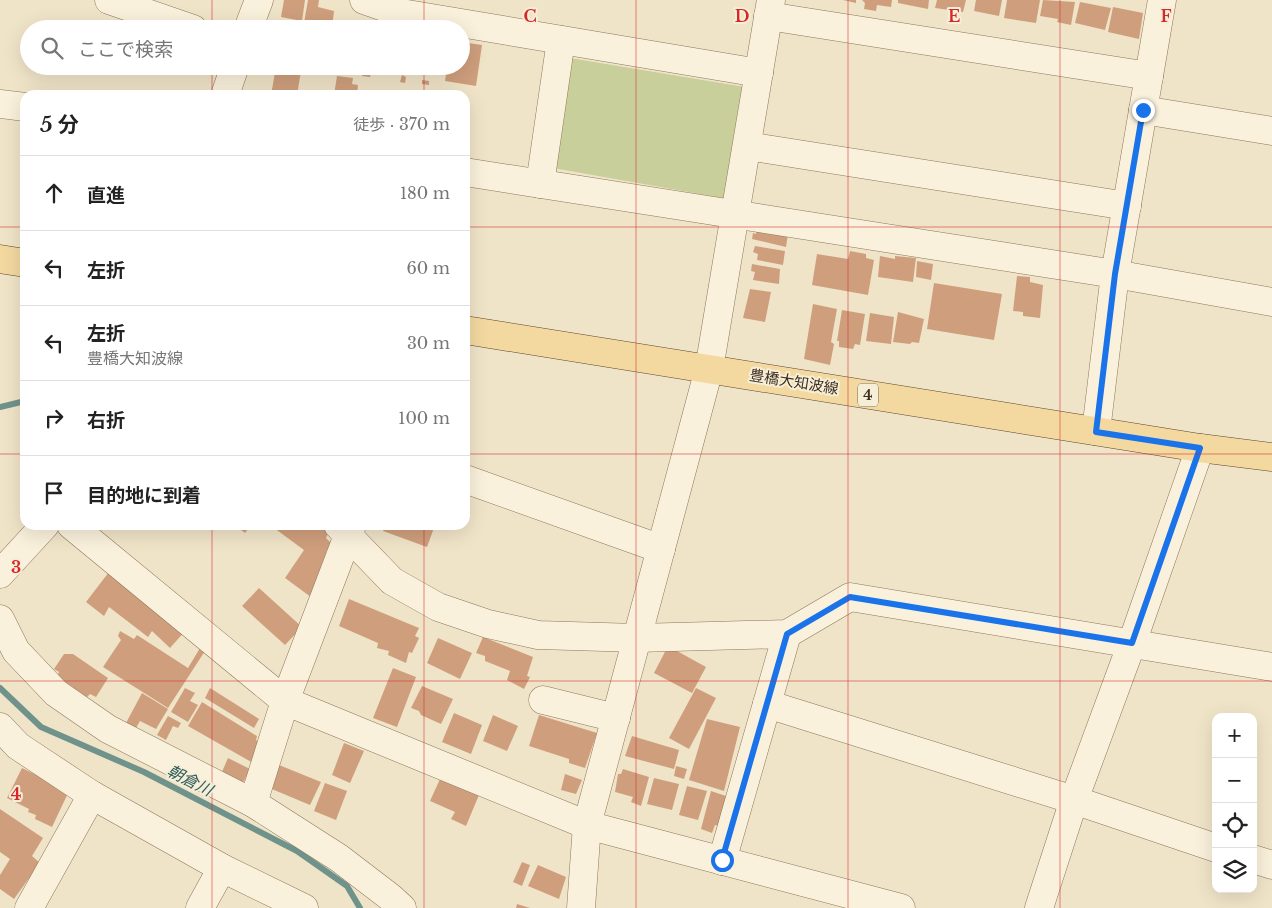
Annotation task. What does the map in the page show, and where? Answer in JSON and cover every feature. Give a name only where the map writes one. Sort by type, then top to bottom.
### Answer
[{"type":"main road","points":[[0,259],[20,262]]},
{"type":"main road","name":"豊橋大知波線","points":[[470,331],[1096,432],[1272,457]]},
{"type":"street","points":[[109,0],[167,20]]},
{"type":"street","points":[[251,20],[259,0]]},
{"type":"street","points":[[364,0],[401,14],[438,20]]},
{"type":"street","points":[[1096,432],[1115,274],[1162,0]]},
{"type":"street","points":[[581,908],[586,825],[709,369],[770,8],[1148,76]]},
{"type":"street","points":[[470,25],[760,73]]},
{"type":"street","points":[[540,184],[561,40]]},
{"type":"street","points":[[228,90],[232,75]]},
{"type":"street","points":[[0,104],[20,106]]},
{"type":"street","points":[[1143,110],[1272,131]]},
{"type":"street","points":[[747,146],[1127,206]]},
{"type":"street","points":[[470,173],[1115,274],[1272,302]]},
{"type":"street","points":[[1039,908],[1074,800],[1132,643],[1200,448]]},
{"type":"street","points":[[470,481],[661,549]]},
{"type":"street","points":[[0,574],[40,530]]},
{"type":"street","points":[[77,530],[285,700],[586,825],[900,908]]},
{"type":"street","points":[[253,803],[285,700],[346,530]]},
{"type":"street","points":[[347,530],[392,580],[438,607],[488,624],[538,635],[637,638],[787,634],[850,597],[1272,667]]},
{"type":"street","points":[[0,620],[16,651],[56,693],[108,729],[253,803],[339,858],[402,908]]},
{"type":"street","points":[[722,860],[787,634]]},
{"type":"street","points":[[543,700],[616,718]]},
{"type":"street","points":[[767,704],[1074,800],[1212,847]]},
{"type":"street","points":[[0,727],[18,746],[92,795],[222,868],[304,908]]},
{"type":"street","points":[[29,908],[92,795]]},
{"type":"street","points":[[1257,860],[1272,865]]},
{"type":"street","points":[[200,908],[222,868]]},
{"type":"green space","points":[[570,58],[745,87],[728,199],[553,168]]},
{"type":"building","points":[[284,0],[305,0],[302,20],[281,17]]},
{"type":"building","points":[[308,0],[319,0],[318,7],[334,11],[333,20],[305,20]]},
{"type":"building","points":[[843,0],[856,0],[856,3]]},
{"type":"building","points":[[862,0],[892,0],[891,7],[877,5],[876,11],[864,9],[865,3]]},
{"type":"building","points":[[898,0],[929,0],[928,9],[898,3]]},
{"type":"building","points":[[937,0],[966,0],[963,12],[935,8]]},
{"type":"building","points":[[976,0],[1002,0],[999,16],[974,11]]},
{"type":"building","points":[[1007,0],[1040,0],[1036,23],[1004,18]]},
{"type":"building","points":[[1043,0],[1075,2],[1071,25],[1057,22],[1058,19],[1040,16]]},
{"type":"building","points":[[1080,2],[1111,8],[1105,30],[1075,23]]},
{"type":"building","points":[[1113,7],[1143,13],[1139,39],[1108,32]]},
{"type":"building","points":[[470,43],[482,45],[476,86],[445,81],[446,75],[470,75]]},
{"type":"building","points":[[275,75],[300,75],[298,90],[272,90]]},
{"type":"building","points":[[402,75],[406,77],[405,83],[400,82]]},
{"type":"building","points":[[337,76],[353,78],[352,84],[358,85],[358,90],[335,90]]},
{"type":"building","points":[[422,80],[429,81],[429,85],[422,84]]},
{"type":"building","points":[[757,228],[788,234],[786,247],[752,239],[753,233],[756,234]]},
{"type":"building","points":[[755,246],[785,251],[783,265],[757,260],[758,254],[753,252]]},
{"type":"building","points":[[850,251],[866,254],[866,258],[874,260],[868,295],[812,285],[817,254],[848,259]]},
{"type":"building","points":[[880,256],[895,259],[895,256],[916,258],[913,282],[878,277]]},
{"type":"building","points":[[917,261],[933,264],[931,280],[916,277]]},
{"type":"building","points":[[752,264],[780,269],[779,284],[753,280],[755,272],[751,271]]},
{"type":"building","points":[[1017,276],[1030,277],[1030,282],[1043,285],[1040,318],[1023,316],[1023,312],[1013,311]]},
{"type":"building","points":[[934,283],[1002,294],[994,340],[927,329]]},
{"type":"building","points":[[750,289],[771,292],[765,322],[743,318]]},
{"type":"building","points":[[813,304],[837,309],[831,342],[834,344],[830,365],[804,359]]},
{"type":"building","points":[[842,310],[865,314],[860,345],[855,344],[853,349],[839,347],[839,341],[837,341]]},
{"type":"building","points":[[898,312],[924,319],[919,343],[893,342]]},
{"type":"building","points":[[870,313],[894,317],[891,344],[866,341]]},
{"type":"building","points":[[277,530],[330,530],[326,538],[331,543],[326,552],[331,555],[315,600],[285,578],[304,550]]},
{"type":"building","points":[[383,530],[433,530],[427,547]]},
{"type":"building","points":[[109,572],[186,630],[170,648],[152,631],[148,637],[109,607],[104,616],[86,602]]},
{"type":"building","points":[[259,588],[302,627],[285,645],[242,606]]},
{"type":"building","points":[[349,599],[419,628],[415,636],[419,638],[412,653],[409,652],[406,663],[388,655],[389,651],[377,648],[378,643],[339,626]]},
{"type":"building","points":[[120,631],[134,639],[137,635],[188,668],[200,648],[205,651],[168,708],[103,667],[121,640],[118,636]]},
{"type":"building","points":[[483,637],[533,657],[527,676],[530,677],[524,689],[507,680],[510,671],[485,661],[485,656],[476,653]]},
{"type":"building","points":[[438,638],[472,653],[460,679],[427,663]]},
{"type":"building","points":[[668,646],[706,667],[692,693],[654,673]]},
{"type":"building","points":[[64,654],[73,654],[108,678],[96,697],[90,694],[87,697],[57,676],[59,672],[54,669]]},
{"type":"building","points":[[393,668],[416,677],[397,727],[373,718]]},
{"type":"building","points":[[422,686],[453,699],[441,724],[411,708]]},
{"type":"building","points":[[185,688],[195,693],[190,701],[198,705],[188,722],[171,712]]},
{"type":"building","points":[[210,688],[259,719],[254,728],[205,698]]},
{"type":"building","points":[[696,688],[716,698],[689,749],[669,738]]},
{"type":"building","points":[[142,693],[168,709],[156,729],[140,721],[136,728],[126,723]]},
{"type":"building","points":[[202,702],[257,736],[256,740],[261,743],[253,763],[188,726]]},
{"type":"building","points":[[454,713],[482,725],[471,754],[442,742]]},
{"type":"building","points":[[493,715],[518,726],[507,751],[483,741]]},
{"type":"building","points":[[539,715],[597,733],[585,768],[569,763],[569,759],[529,746]]},
{"type":"building","points":[[168,716],[181,723],[178,728],[173,726],[166,740],[157,735]]},
{"type":"building","points":[[707,719],[740,727],[724,791],[689,780]]},
{"type":"building","points":[[632,736],[679,750],[674,769],[625,756]]},
{"type":"building","points":[[344,743],[364,751],[350,783],[332,775]]},
{"type":"building","points":[[228,758],[250,769],[242,785],[221,774]]},
{"type":"building","points":[[279,765],[321,782],[310,805],[267,787]]},
{"type":"building","points":[[676,766],[687,769],[684,779],[674,776]]},
{"type":"building","points":[[22,768],[69,791],[52,827],[35,819],[36,815],[28,812],[29,809],[7,798]]},
{"type":"building","points":[[623,769],[649,777],[641,806],[631,802],[633,797],[615,792],[618,774],[621,774]]},
{"type":"building","points":[[565,774],[582,780],[576,794],[561,790]]},
{"type":"building","points":[[654,778],[679,784],[672,810],[647,804]]},
{"type":"building","points":[[440,779],[479,795],[466,826],[451,819],[455,812],[430,801]]},
{"type":"building","points":[[325,783],[347,791],[336,820],[314,811]]},
{"type":"building","points":[[687,786],[707,791],[698,820],[679,815]]},
{"type":"building","points":[[711,791],[732,798],[724,827],[715,825],[712,833],[701,829]]},
{"type":"building","points":[[0,809],[43,838],[32,856],[40,863],[14,899],[0,889],[0,875],[10,859],[0,852]]},
{"type":"building","points":[[522,862],[530,865],[522,886],[513,882]]},
{"type":"building","points":[[538,865],[566,877],[559,899],[528,886]]},
{"type":"building","points":[[517,904],[530,908],[516,908]]},
{"type":"waterway","points":[[0,407],[20,402]]},
{"type":"waterway","name":"朝倉川","points":[[0,688],[41,727],[144,772],[297,851],[347,886],[360,908]]},
{"type":"route","points":[[722,860],[787,634],[850,597],[1132,643],[1200,448],[1096,432],[1115,274],[1143,110]]}]
